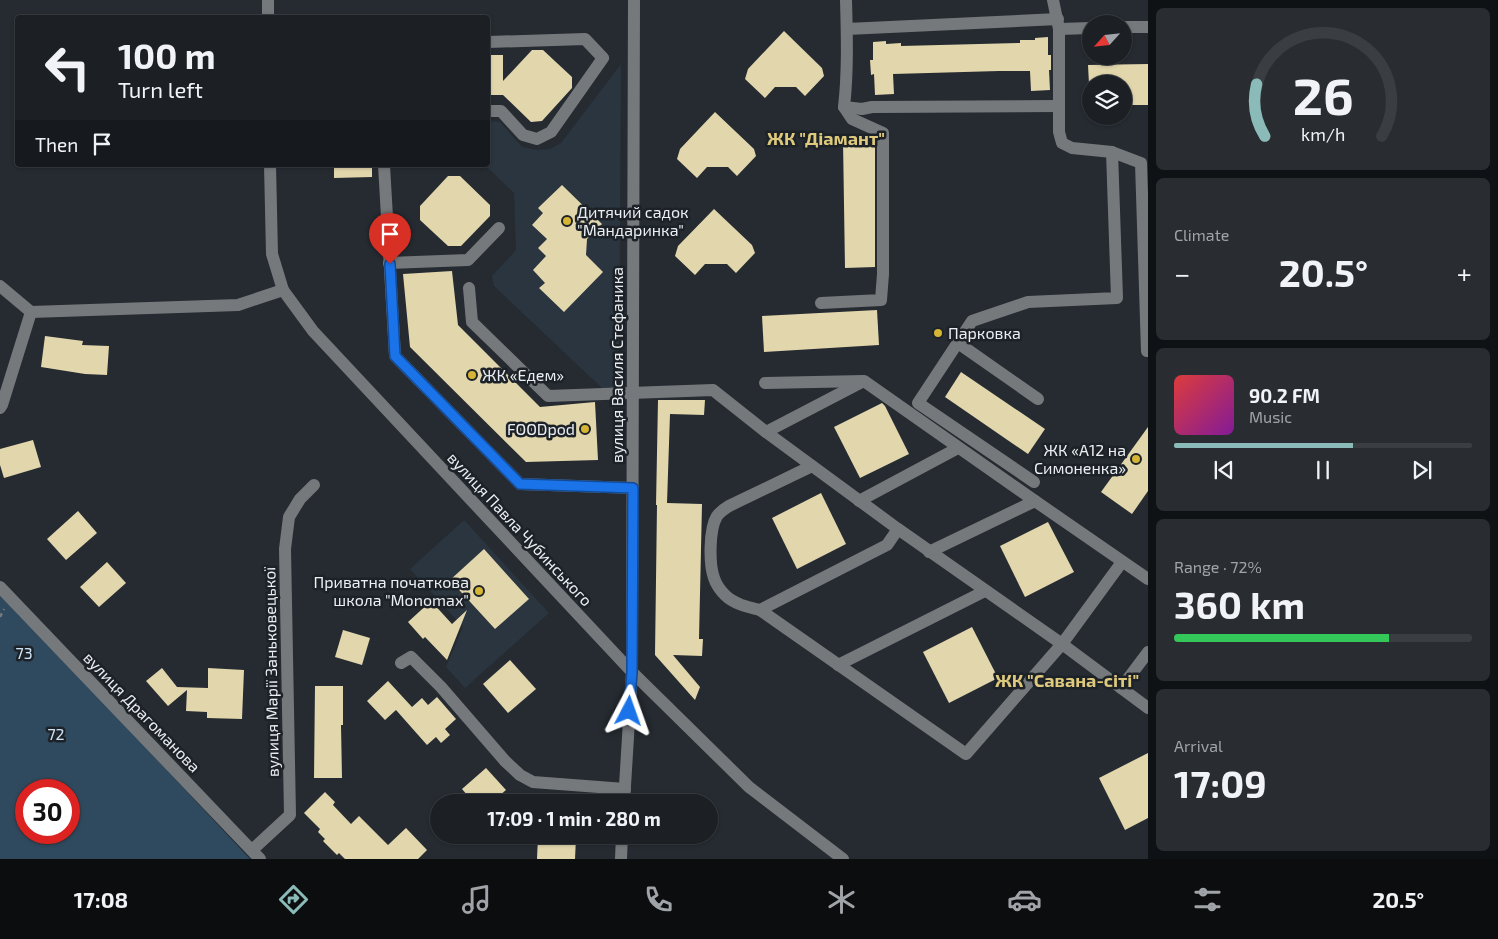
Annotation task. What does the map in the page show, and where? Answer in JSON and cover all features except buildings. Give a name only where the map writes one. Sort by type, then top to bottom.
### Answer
[{"type":"street","points":[[268,0],[268,15]]},
{"type":"street","name":"вулиця Василя Стефаника","points":[[625,794],[632,672],[634,0]]},
{"type":"street","points":[[821,303],[882,300],[883,133],[852,119],[844,107],[846,89],[846,0]]},
{"type":"street","points":[[1053,0],[1059,24],[1059,132],[1062,143],[1072,148],[1112,152],[1141,163],[1147,350]]},
{"type":"street","points":[[847,29],[1059,24],[1082,27]]},
{"type":"street","points":[[1132,27],[1148,27]]},
{"type":"street","points":[[490,42],[585,39],[603,58],[551,132],[537,139],[523,135],[500,111],[490,111]]},
{"type":"street","points":[[844,107],[862,109],[872,107],[1059,106]]},
{"type":"street","points":[[1034,482],[918,403],[972,322],[1028,302],[1117,298],[1112,152]]},
{"type":"street","name":"вулиця Павла Чубинського","points":[[270,167],[272,254],[283,290],[313,331],[632,672],[749,786],[826,854],[843,859]]},
{"type":"street","points":[[384,167],[395,356],[520,484],[633,488]]},
{"type":"street","points":[[390,264],[468,260],[499,228]]},
{"type":"street","points":[[0,286],[31,312],[238,305],[283,290]]},
{"type":"street","points":[[469,288],[472,322],[548,396],[713,390],[859,501],[1062,644],[1148,708]]},
{"type":"street","points":[[0,408],[31,312]]},
{"type":"street","points":[[958,343],[1038,399]]},
{"type":"street","points":[[766,432],[864,381]]},
{"type":"street","points":[[765,383],[864,381],[1148,579]]},
{"type":"street","points":[[859,501],[958,448]]},
{"type":"street","points":[[812,466],[729,506],[720,513],[714,522],[712,536],[712,561],[717,584],[731,600],[746,607],[760,610],[966,754],[1062,644],[1122,562]]},
{"type":"street","name":"вулиця Марії Заньковецької","points":[[256,854],[290,815],[285,549],[289,517],[300,499],[314,485]]},
{"type":"street","points":[[929,552],[1035,501]]},
{"type":"street","points":[[760,610],[887,545],[898,529]]},
{"type":"street","name":"вулиця Драгоманова","points":[[0,587],[256,854]]},
{"type":"street","points":[[838,665],[986,591]]},
{"type":"street","points":[[1121,688],[1148,652]]},
{"type":"street","points":[[402,663],[411,657],[441,687],[505,762],[520,775],[533,782],[625,789]]},
{"type":"street","points":[[621,859],[622,844]]},
{"type":"shaded area","name":"Дитячий садок \"Мандаринка\"","points":[[621,64],[619,388],[603,389],[494,286],[492,276],[516,250],[514,193],[487,167],[490,167],[490,121],[500,122],[522,147],[537,150],[550,149],[561,143]]},
{"type":"shaded area","name":"Приватна початкова школа \"Monomax\"","points":[[464,520],[549,613],[465,688],[446,667],[463,627],[410,569]]},
{"type":"green space","name":"72","points":[[0,592],[250,859],[0,859]]},
{"type":"place","name":"Дитячий садок \"Мандаринка\"","points":[[567,221]]},
{"type":"place","name":"Парковка","points":[[938,333]]},
{"type":"place","name":"ЖК «Едем»","points":[[472,375]]},
{"type":"place","name":"FOODpod","points":[[585,429]]},
{"type":"place","name":"ЖК «А12 на Симоненка»","points":[[1136,459]]},
{"type":"place","name":"Приватна початкова школа \"Monomax\"","points":[[479,591]]},
{"type":"district","name":"ЖК \"Діамант\"","points":[[826,139]]},
{"type":"district","name":"ЖК \"Савана-сіті\"","points":[[1067,681]]},
{"type":"route","points":[[390,264],[395,356],[520,484],[633,488],[632,672],[629,711]]},
{"type":"park label","name":"73","points":[[24,653]]}]
